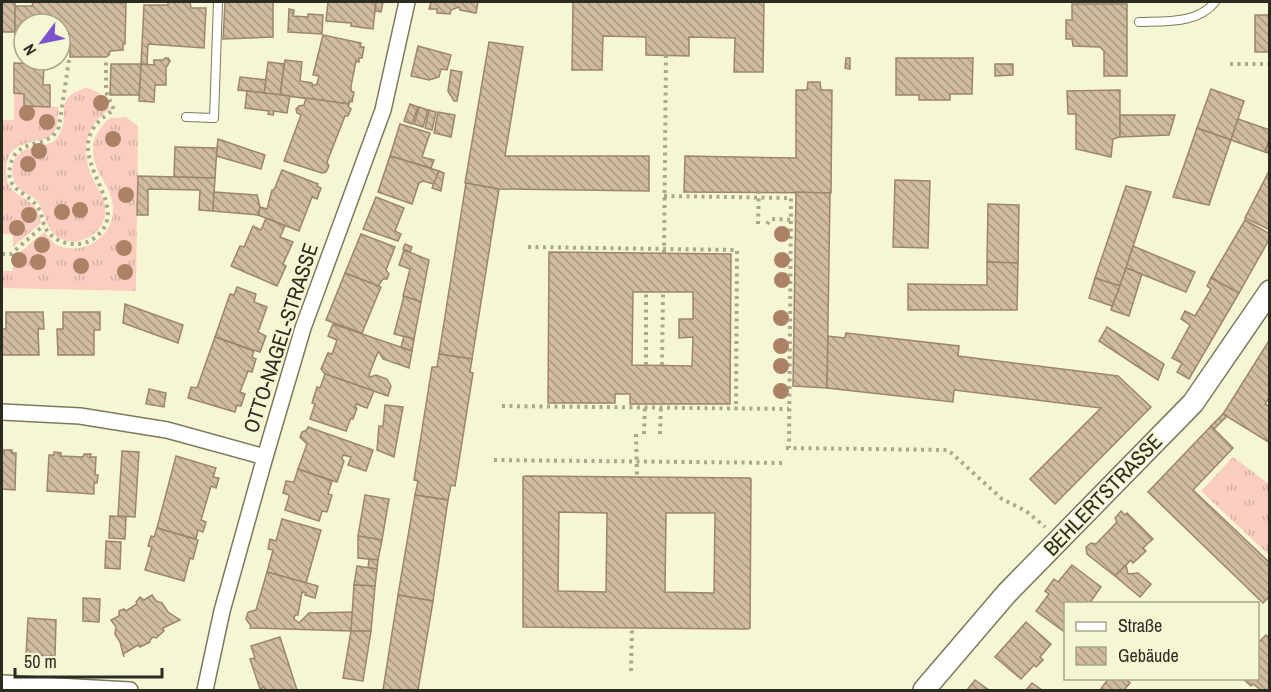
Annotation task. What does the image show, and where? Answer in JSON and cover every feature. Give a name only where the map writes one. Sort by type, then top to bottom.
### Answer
[{"type":"street","name":"OTTO-NAGEL-STRASSE","points":[[205,690],[222,611],[265,457],[303,328],[383,110],[407,2]]},
{"type":"street","name":"BEHLERTSTRASSE","points":[[924,690],[1007,593],[1193,403],[1269,291]]},
{"type":"street","points":[[2,412],[80,416],[167,430],[265,457]]},
{"type":"street","points":[[2,682],[130,690]]},
{"type":"lane","points":[[186,117],[214,118],[218,2]]},
{"type":"lane","points":[[1139,22],[1172,21],[1195,16],[1210,8],[1215,2]]},
{"type":"path","points":[[664,251],[666,55]]},
{"type":"path","points":[[67,72],[56,135],[51,140],[24,147],[15,154],[9,169],[14,187],[20,194],[36,204],[44,225],[58,240],[70,244],[93,239],[104,228],[108,219],[109,208],[93,173],[88,150],[92,132],[99,122],[114,110],[106,92],[106,60]]},
{"type":"path","points":[[1230,64],[1269,64]]},
{"type":"path","points":[[759,192],[759,224]]},
{"type":"path","points":[[664,196],[705,194],[791,198],[793,220],[788,448],[948,450],[1002,499],[1026,511],[1059,540]]},
{"type":"path","points":[[767,224],[771,219],[793,220]]},
{"type":"path","points":[[2,254],[11,254],[44,225]]},
{"type":"path","points":[[528,247],[646,251],[737,250],[736,408]]},
{"type":"path","points":[[646,292],[646,365]]},
{"type":"path","points":[[662,366],[663,292]]},
{"type":"path","points":[[502,406],[645,405],[789,409]]},
{"type":"path","points":[[644,434],[645,405]]},
{"type":"path","points":[[660,434],[661,406]]},
{"type":"path","points":[[636,434],[636,477]]},
{"type":"path","points":[[494,460],[786,463]]},
{"type":"path","points":[[631,671],[632,628]]},
{"type":"green space","points":[[86,88],[101,95],[110,109],[95,122],[86,148],[89,168],[103,199],[105,215],[103,223],[92,236],[67,241],[54,234],[40,205],[18,187],[12,168],[16,157],[21,152],[46,145],[57,138],[62,130],[65,103],[68,97]]},
{"type":"green space","points":[[14,93],[24,94],[24,106],[59,107],[53,134],[48,138],[18,147],[8,160],[6,171],[9,185],[12,190],[34,206],[41,223],[13,247],[13,234],[2,234],[2,120],[14,120]]},
{"type":"green space","points":[[126,117],[138,126],[136,291],[2,288],[2,271],[13,271],[13,258],[44,232],[57,245],[77,248],[95,242],[108,229],[112,220],[112,202],[96,165],[93,144],[98,132],[110,118]]},
{"type":"green space","points":[[1233,457],[1269,484],[1269,555],[1201,491]]},
{"type":"building","points":[[2,2],[15,2],[15,12],[12,12],[12,32],[2,32]]},
{"type":"building","points":[[33,2],[126,3],[123,50],[110,51],[106,57],[72,57],[72,12],[15,12],[15,6],[32,6]]},
{"type":"building","points":[[168,2],[190,2],[191,8],[206,8],[204,48],[148,44],[147,65],[141,64],[144,5],[168,5]]},
{"type":"building","points":[[225,2],[273,2],[273,37],[223,39]]},
{"type":"building","points":[[328,2],[376,2],[373,29],[351,26],[351,23],[326,21]]},
{"type":"building","points":[[376,2],[383,2],[381,12],[375,11]]},
{"type":"building","points":[[431,2],[478,2],[476,13],[460,10],[459,7],[451,10],[450,14],[437,13],[437,9],[429,9]]},
{"type":"building","points":[[573,2],[764,2],[763,72],[734,72],[735,38],[689,37],[689,56],[646,55],[646,37],[603,36],[602,70],[572,70]]},
{"type":"building","points":[[1072,4],[1127,4],[1127,76],[1104,76],[1104,51],[1100,47],[1073,46],[1072,39],[1066,39],[1066,20],[1072,20]]},
{"type":"building","points":[[289,9],[294,10],[293,16],[323,15],[322,34],[288,32]]},
{"type":"building","points":[[1255,15],[1270,15],[1270,52],[1255,52]]},
{"type":"building","points":[[323,35],[361,43],[360,47],[364,47],[362,58],[359,58],[359,62],[356,61],[351,86],[351,91],[354,92],[352,102],[349,101],[349,104],[280,95],[285,60],[302,62],[300,81],[312,83],[313,86],[317,84],[319,76],[313,75]]},
{"type":"building","points":[[489,42],[523,47],[505,156],[649,156],[649,191],[499,189],[465,183]]},
{"type":"building","points":[[418,46],[451,55],[447,70],[441,69],[439,77],[429,80],[411,76]]},
{"type":"building","points":[[165,58],[170,61],[166,68],[166,85],[155,85],[154,102],[139,101],[141,64],[154,65],[154,60]]},
{"type":"building","points":[[846,58],[850,58],[850,69],[845,68]]},
{"type":"building","points":[[896,58],[973,58],[972,94],[950,94],[950,100],[919,100],[919,95],[896,95]]},
{"type":"building","points":[[268,62],[284,64],[280,95],[264,93]]},
{"type":"building","points":[[111,64],[141,64],[139,95],[110,95]]},
{"type":"building","points":[[995,64],[1013,64],[1013,75],[995,76]]},
{"type":"building","points":[[451,70],[462,72],[457,101],[454,101],[448,91]]},
{"type":"building","points":[[14,72],[44,72],[43,85],[50,85],[50,107],[24,106],[24,94],[14,93]]},
{"type":"building","points":[[240,77],[266,80],[264,93],[238,90]]},
{"type":"building","points":[[808,82],[820,82],[821,90],[832,90],[831,193],[684,192],[685,156],[796,158],[796,90],[807,90]]},
{"type":"building","points":[[1211,89],[1244,101],[1231,140],[1197,128]]},
{"type":"building","points":[[1120,90],[1120,137],[1113,139],[1111,157],[1076,149],[1076,114],[1068,114],[1067,91]]},
{"type":"building","points":[[247,91],[290,96],[287,113],[274,111],[273,115],[268,114],[269,111],[245,108]]},
{"type":"building","points":[[306,98],[349,104],[351,109],[348,116],[345,116],[327,162],[329,166],[326,172],[322,173],[284,161],[301,115],[296,109],[304,105]]},
{"type":"building","points":[[410,104],[418,107],[412,124],[404,121]]},
{"type":"building","points":[[419,107],[428,110],[423,127],[414,124]]},
{"type":"building","points":[[429,110],[436,112],[432,130],[425,128]]},
{"type":"building","points":[[438,112],[455,115],[451,137],[434,133]]},
{"type":"building","points":[[1120,115],[1175,115],[1169,135],[1120,137]]},
{"type":"building","points":[[1238,119],[1270,130],[1265,152],[1231,140]]},
{"type":"building","points":[[400,124],[430,133],[422,157],[434,160],[431,168],[390,156]]},
{"type":"building","points":[[1197,128],[1231,140],[1209,205],[1173,197]]},
{"type":"building","points":[[1270,138],[1270,154],[1265,152]]},
{"type":"building","points":[[218,139],[265,155],[261,169],[216,156]]},
{"type":"building","points":[[175,147],[217,148],[215,178],[174,177]]},
{"type":"building","points":[[390,156],[439,171],[434,184],[423,181],[419,183],[412,204],[378,192]]},
{"type":"building","points":[[1270,169],[1270,230],[1245,218]]},
{"type":"building","points":[[282,170],[318,184],[317,186],[321,188],[317,199],[312,197],[299,231],[258,215],[260,207],[267,209],[272,190]]},
{"type":"building","points":[[439,171],[444,173],[441,191],[432,188]]},
{"type":"building","points":[[138,176],[215,178],[213,211],[199,210],[200,190],[148,189],[148,215],[137,215]]},
{"type":"building","points":[[895,180],[930,181],[928,248],[893,247]]},
{"type":"building","points":[[466,183],[499,189],[472,359],[439,354]]},
{"type":"building","points":[[1126,186],[1151,192],[1120,286],[1095,278]]},
{"type":"building","points":[[214,192],[257,195],[260,207],[258,215],[213,211]]},
{"type":"building","points":[[796,192],[830,193],[827,388],[793,386]]},
{"type":"building","points":[[376,197],[404,208],[395,231],[401,234],[398,241],[363,229]]},
{"type":"building","points":[[988,204],[1019,205],[1018,263],[987,262]]},
{"type":"building","points":[[266,218],[285,226],[280,237],[293,242],[283,264],[286,266],[277,286],[231,266],[240,246],[244,247],[253,226],[261,230]]},
{"type":"building","points":[[1245,220],[1270,234],[1270,238],[1239,293],[1211,278]]},
{"type":"building","points":[[361,234],[395,247],[386,270],[389,274],[387,279],[383,279],[378,286],[345,273]]},
{"type":"building","points":[[405,244],[412,247],[410,252],[403,249]]},
{"type":"building","points":[[1133,246],[1195,272],[1186,292],[1126,268]]},
{"type":"building","points":[[404,250],[429,260],[421,302],[403,296],[410,269],[399,265]]},
{"type":"building","points":[[549,252],[731,254],[730,404],[630,404],[630,394],[615,394],[615,403],[548,403]],"holes":[[[633,292],[693,292],[693,319],[679,319],[679,338],[693,337],[692,366],[632,365]]]},
{"type":"building","points":[[987,262],[1018,263],[1017,310],[908,310],[908,284],[987,285]]},
{"type":"building","points":[[1126,268],[1142,274],[1129,316],[1111,310]]},
{"type":"building","points":[[345,273],[381,287],[362,333],[326,320]]},
{"type":"building","points":[[1095,278],[1120,286],[1112,306],[1089,298]]},
{"type":"building","points":[[1211,278],[1239,293],[1189,379],[1177,372],[1182,363],[1172,358],[1190,325],[1181,319],[1185,311],[1195,316],[1211,289],[1207,286]]},
{"type":"building","points":[[237,287],[256,294],[254,302],[267,307],[258,332],[266,336],[260,352],[215,337],[230,294],[234,295]]},
{"type":"building","points":[[404,296],[421,302],[414,339],[394,334]]},
{"type":"building","points":[[125,304],[183,325],[178,343],[123,323]]},
{"type":"building","points":[[6,312],[43,312],[44,329],[38,329],[39,355],[2,355],[2,329],[6,329]]},
{"type":"building","points":[[63,312],[100,312],[100,330],[94,330],[94,355],[58,355],[57,329],[63,329]]},
{"type":"building","points":[[333,324],[412,351],[409,368],[383,359],[379,352],[377,354],[369,375],[387,379],[391,386],[388,396],[325,374],[321,369],[328,353],[332,354],[337,340],[328,336]]},
{"type":"building","points":[[1107,327],[1164,364],[1158,380],[1099,341]]},
{"type":"building","points":[[846,333],[959,346],[958,356],[1118,376],[1151,407],[1055,504],[1030,479],[1101,408],[954,390],[953,402],[827,388],[828,336],[845,338]]},
{"type":"building","points":[[404,336],[414,339],[412,351],[401,347]]},
{"type":"building","points":[[215,337],[254,351],[252,357],[256,359],[252,372],[248,371],[240,392],[245,394],[241,406],[237,405],[235,412],[188,398],[191,387],[197,388]]},
{"type":"building","points":[[1270,339],[1270,396],[1265,404],[1270,407],[1270,443],[1223,414]]},
{"type":"building","points":[[439,354],[472,359],[470,372],[473,373],[455,486],[451,485],[448,500],[415,495],[418,481],[414,480],[432,367],[437,367]]},
{"type":"building","points":[[325,374],[374,391],[367,408],[356,404],[353,419],[351,418],[346,431],[310,419],[317,387],[320,388]]},
{"type":"building","points":[[149,389],[166,393],[164,407],[146,404]]},
{"type":"building","points":[[385,405],[403,407],[394,457],[377,450],[379,426],[383,426]]},
{"type":"building","points":[[1223,414],[1227,416],[1214,429],[1211,426]]},
{"type":"building","points":[[1211,426],[1233,448],[1193,490],[1270,563],[1270,596],[1263,603],[1148,492]]},
{"type":"building","points":[[308,427],[373,450],[366,471],[348,465],[351,457],[343,455],[344,461],[337,482],[298,469],[307,444],[300,437]]},
{"type":"building","points":[[4,450],[12,450],[12,453],[16,453],[15,490],[2,489],[2,453]]},
{"type":"building","points":[[122,451],[139,452],[135,517],[118,516]]},
{"type":"building","points":[[54,452],[61,453],[61,456],[83,457],[84,454],[91,454],[90,457],[96,457],[95,475],[98,475],[97,483],[94,483],[94,494],[47,491],[49,455],[54,455]]},
{"type":"building","points":[[176,456],[216,468],[213,477],[219,478],[216,488],[211,486],[201,520],[206,522],[203,532],[198,530],[196,539],[157,528]]},
{"type":"building","points":[[298,469],[332,481],[328,494],[332,495],[327,512],[322,511],[319,521],[285,510],[289,497],[283,493],[286,481],[294,482]]},
{"type":"building","points":[[523,477],[750,478],[750,628],[523,627]],"holes":[[[559,512],[607,513],[606,592],[558,591]],[[666,513],[715,513],[714,593],[665,592]]]},
{"type":"building","points":[[365,495],[389,499],[382,540],[358,536]]},
{"type":"building","points":[[415,495],[448,500],[433,601],[398,595]]},
{"type":"building","points":[[1121,511],[1125,515],[1127,513],[1153,539],[1143,548],[1146,551],[1133,563],[1131,560],[1115,576],[1087,554],[1086,547],[1091,543],[1096,544],[1117,522],[1115,518]]},
{"type":"building","points":[[110,516],[126,517],[125,539],[109,538]]},
{"type":"building","points":[[282,519],[321,530],[306,583],[267,572],[273,550],[268,549],[270,539],[276,541]]},
{"type":"building","points":[[157,528],[198,540],[184,581],[145,570],[152,547],[148,546]]},
{"type":"building","points":[[358,536],[382,540],[378,560],[358,558]]},
{"type":"building","points":[[106,541],[121,542],[120,569],[105,568]]},
{"type":"building","points":[[369,559],[378,560],[377,569],[368,568]]},
{"type":"building","points":[[1072,565],[1101,587],[1090,602],[1064,602],[1064,632],[1036,611],[1049,594],[1045,591],[1054,579],[1058,582]]},
{"type":"building","points":[[1126,565],[1128,574],[1138,573],[1151,584],[1140,597],[1115,576]]},
{"type":"building","points":[[357,566],[377,569],[375,586],[354,585]]},
{"type":"building","points":[[267,572],[318,586],[315,598],[302,592],[298,615],[295,615],[294,619],[299,623],[309,613],[354,612],[351,631],[250,628],[246,619],[248,612],[256,610]]},
{"type":"building","points":[[354,585],[375,586],[371,631],[351,631]]},
{"type":"building","points":[[152,595],[168,612],[180,620],[163,628],[164,631],[156,638],[153,637],[150,642],[140,647],[138,645],[123,654],[115,634],[116,627],[111,620],[119,616],[119,611],[124,609],[126,611],[137,604],[140,597],[144,600]]},
{"type":"building","points":[[398,595],[433,601],[418,690],[383,690]]},
{"type":"building","points":[[83,598],[100,599],[99,622],[83,621]]},
{"type":"building","points":[[28,618],[56,620],[55,656],[26,655]]},
{"type":"building","points":[[1026,622],[1051,644],[1040,657],[1043,660],[1036,667],[1034,665],[1021,679],[995,657]]},
{"type":"building","points":[[351,631],[371,631],[363,681],[343,678]]},
{"type":"building","points":[[1266,635],[1270,638],[1270,690],[1261,690],[1244,680],[1259,680],[1259,642]]},
{"type":"building","points":[[280,637],[297,690],[265,690],[264,687],[260,689],[250,659],[255,658],[251,646]]},
{"type":"building","points":[[975,680],[989,690],[967,690]]},
{"type":"building","points":[[1108,680],[1127,680],[1130,683],[1124,690],[1100,690]]},
{"type":"building","points":[[1032,683],[1042,690],[1026,690]]}]
